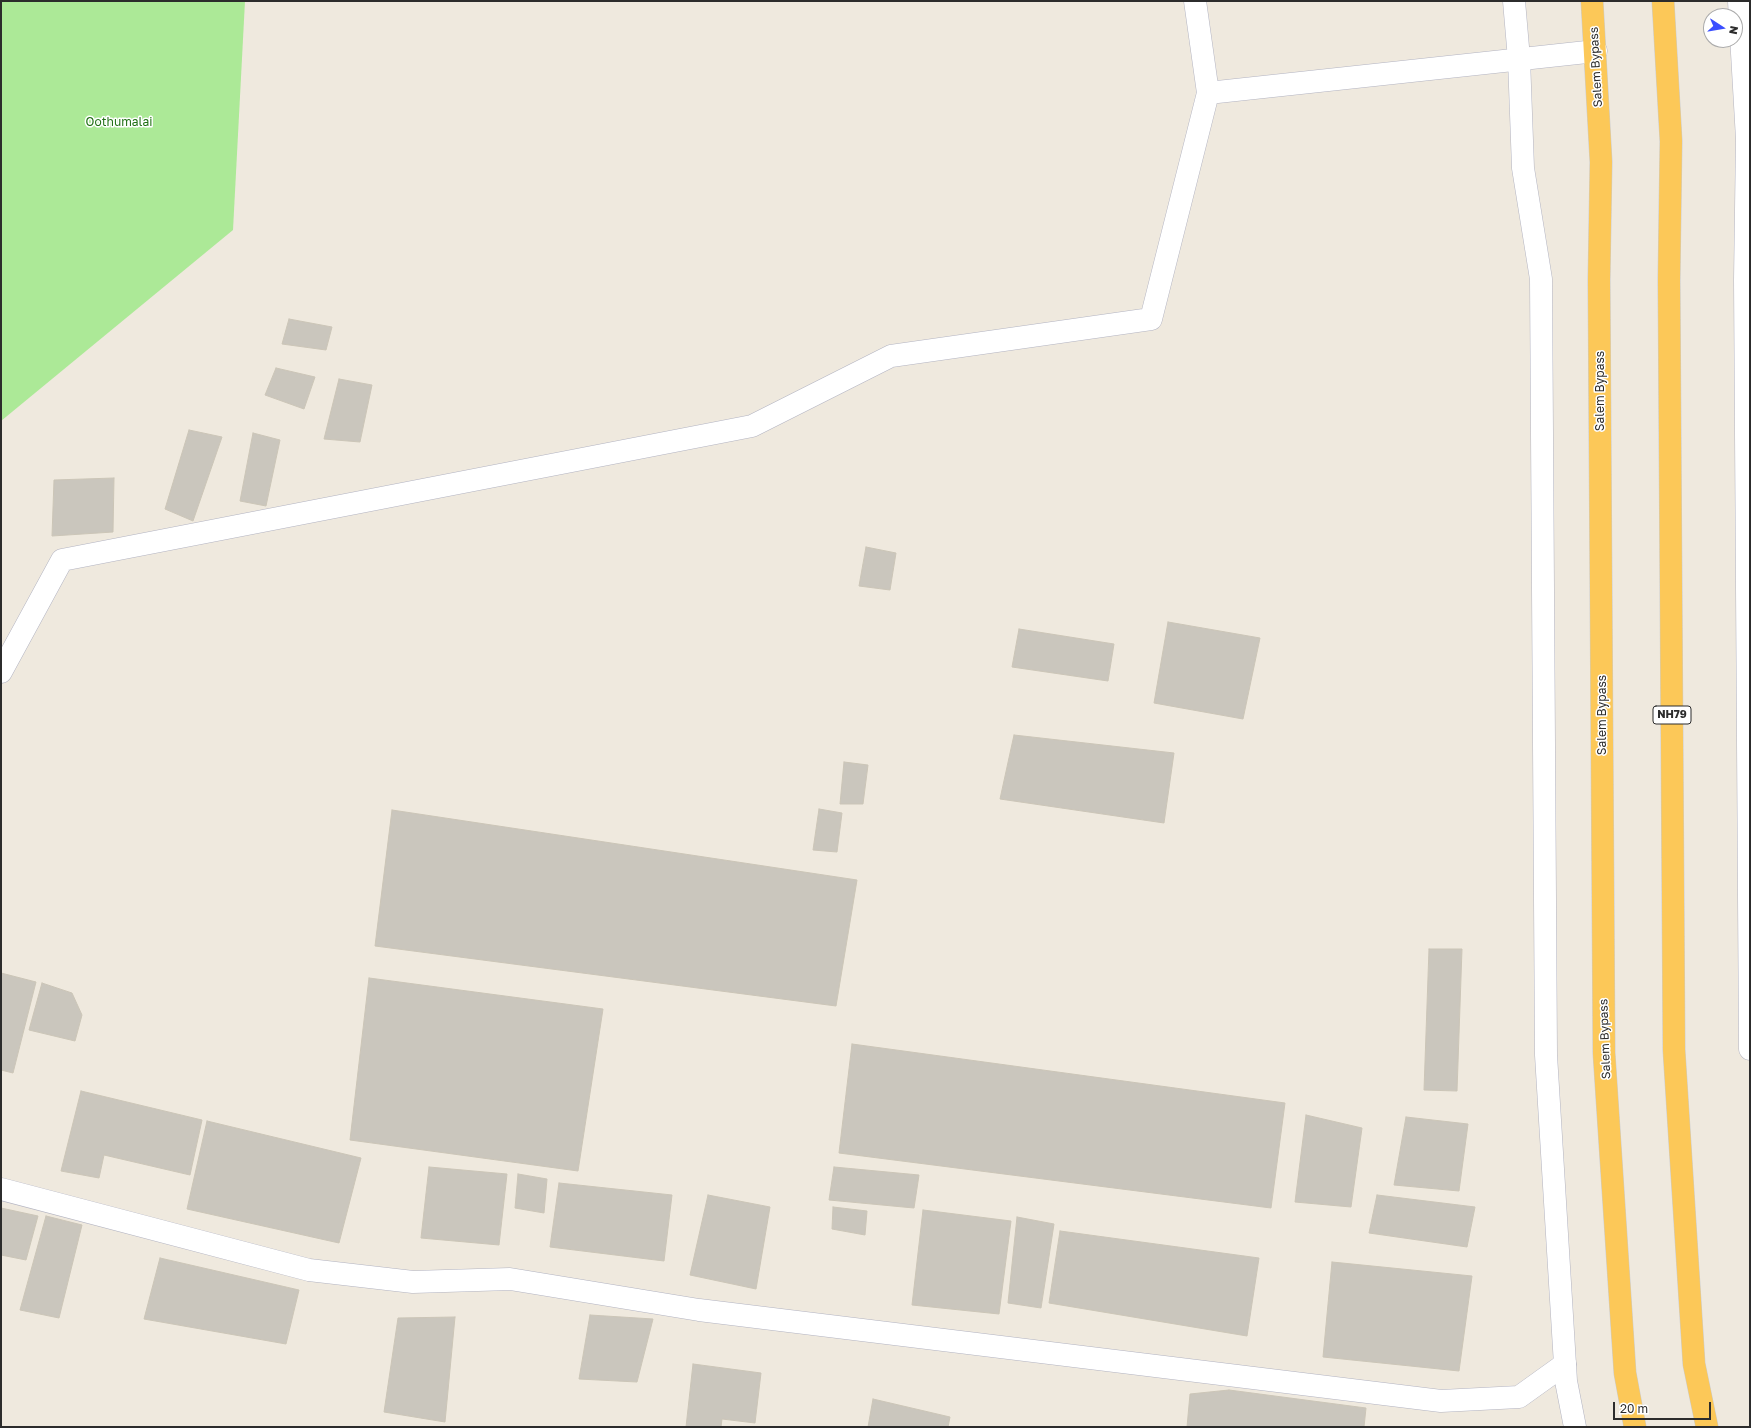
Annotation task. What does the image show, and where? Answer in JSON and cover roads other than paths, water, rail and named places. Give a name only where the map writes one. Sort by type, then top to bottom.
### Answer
[{"type":"highway","name":"Salem Bypass","points":[[1592,1],[1596,51],[1601,162],[1599,327],[1604,1053],[1624,1373],[1635,1427]]},
{"type":"highway","name":"NH79","points":[[1663,1],[1671,141],[1669,288],[1674,1050],[1694,1364],[1706,1427]]},
{"type":"street","points":[[1,672],[62,560],[752,426],[891,356],[1151,319],[1208,93],[1195,1]]},
{"type":"street","points":[[1514,1],[1519,60],[1523,168],[1540,279],[1546,1055],[1566,1381],[1575,1427]]},
{"type":"street","points":[[1739,1],[1749,139],[1745,280],[1748,524],[1750,1049]]},
{"type":"street","points":[[1208,93],[1596,51]]},
{"type":"street","points":[[1,1188],[310,1270],[413,1282],[510,1279],[700,1310],[1441,1401],[1519,1397],[1565,1364]]},
{"type":"park label","name":"Oothumalai","points":[[119,122]]}]
